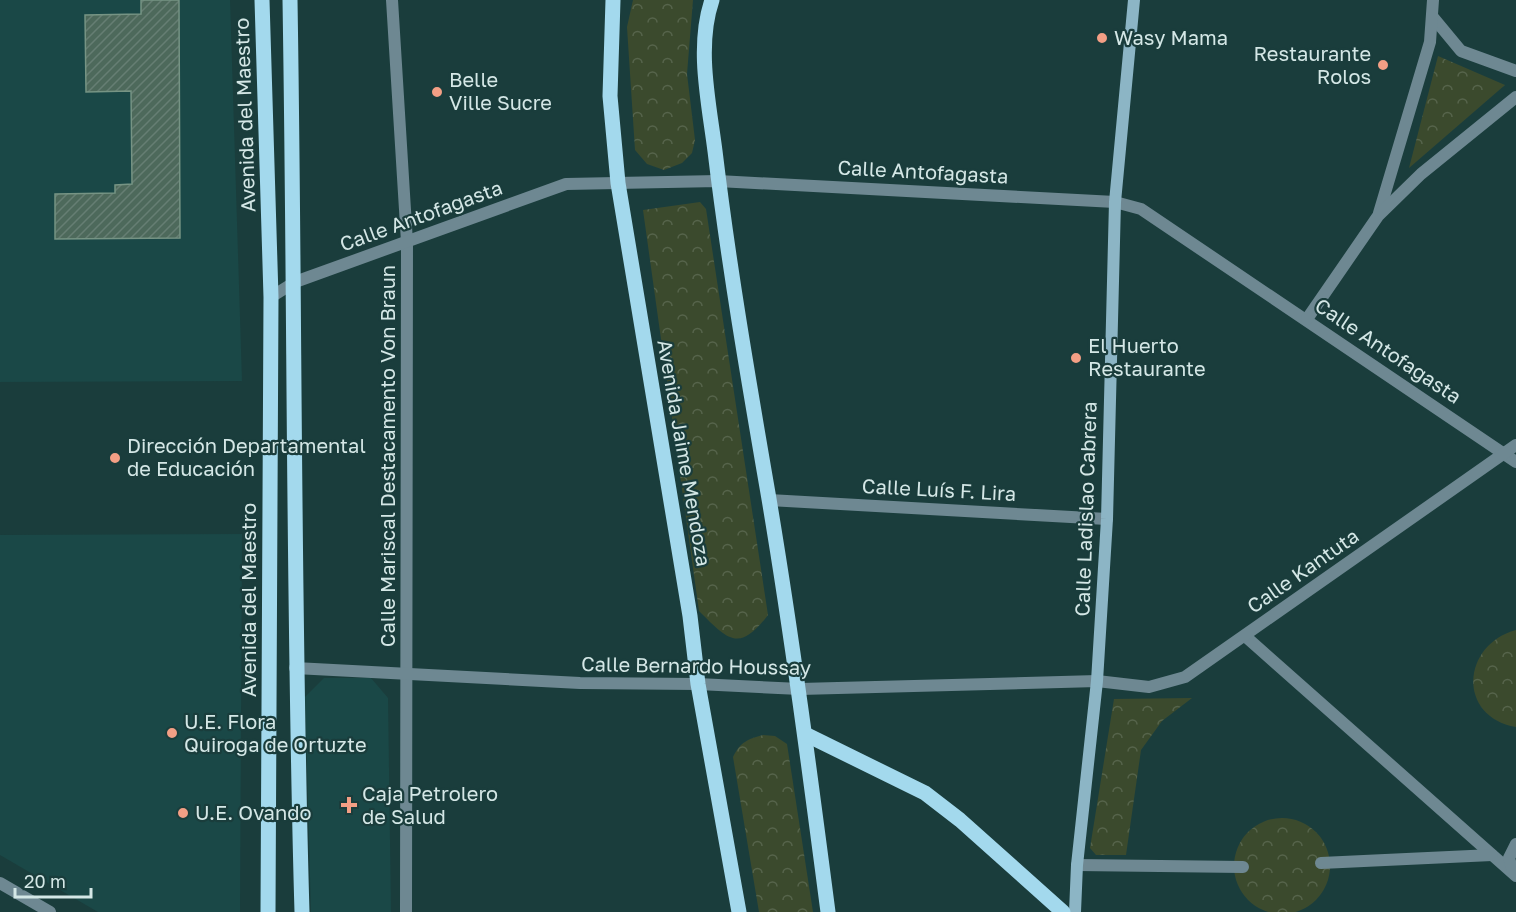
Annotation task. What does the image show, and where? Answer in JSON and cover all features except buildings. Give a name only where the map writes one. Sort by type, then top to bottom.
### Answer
[{"type":"main road","name":"Avenida del Maestro","points":[[262,0],[271,297],[268,912]]},
{"type":"main road","points":[[290,0],[295,282],[295,668],[302,912]]},
{"type":"main road","name":"Avenida Jaime Mendoza","points":[[613,0],[610,96],[618,183],[690,616],[698,684],[739,912]]},
{"type":"main road","points":[[712,0],[705,22],[705,33],[707,86],[718,181],[736,312],[800,689],[828,912]]},
{"type":"main road","name":"Calle Ladislao Cabrera","points":[[1075,912],[1077,865],[1097,681],[1107,519],[1115,202],[1134,0]]},
{"type":"main road","points":[[805,735],[925,793],[960,820],[1063,912]]},
{"type":"street","name":"Calle Mariscal Destacamento Von Braun","points":[[392,0],[407,242],[406,912]]},
{"type":"street","points":[[1378,216],[1430,42],[1433,0]]},
{"type":"street","points":[[1432,15],[1461,51],[1516,71]]},
{"type":"street","points":[[1307,319],[1378,216],[1421,174],[1516,97]]},
{"type":"street","name":"Calle Antofagasta","points":[[271,297],[295,282],[566,184],[718,181],[1115,202],[1142,209],[1516,462]]},
{"type":"street","name":"Calle Kantuta","points":[[1097,681],[1149,687],[1185,677],[1516,445]]},
{"type":"street","name":"Calle Luís F. Lira","points":[[769,500],[1107,519]]},
{"type":"street","points":[[1245,636],[1516,876]]},
{"type":"street","name":"Calle Bernardo Houssay","points":[[295,668],[408,672],[580,683],[698,684],[800,689],[1097,681]]},
{"type":"street","points":[[1516,844],[1509,858],[1511,870],[1516,876]]},
{"type":"street","points":[[1321,863],[1492,855]]},
{"type":"street","points":[[1077,865],[1243,867]]},
{"type":"street","points":[[0,883],[50,912]]},
{"type":"shaded area","points":[[0,0],[230,0],[242,381],[0,382]]},
{"type":"shaded area","points":[[242,534],[240,912],[98,912],[0,855],[0,535]]},
{"type":"shaded area","name":"Caja Petrolero de Salud","points":[[324,678],[371,678],[388,698],[391,912],[311,912],[305,697]]},
{"type":"green space","points":[[633,0],[693,0],[687,74],[695,140],[692,153],[682,163],[664,170],[647,164],[635,150],[627,27]]},
{"type":"green space","points":[[1438,56],[1505,85],[1409,168]]},
{"type":"green space","points":[[700,202],[706,209],[768,615],[758,627],[741,638],[726,635],[699,611],[643,210]]},
{"type":"green space","points":[[1516,630],[1516,727],[1497,721],[1483,710],[1476,696],[1473,680],[1476,665],[1484,650],[1498,638]]},
{"type":"green space","points":[[1192,698],[1162,721],[1141,750],[1126,855],[1096,855],[1090,848],[1114,699]]},
{"type":"green space","points":[[763,735],[775,736],[787,744],[813,912],[759,912],[733,757],[745,742]]},
{"type":"green space","points":[[1282,818],[1300,821],[1316,832],[1327,848],[1330,866],[1327,884],[1316,900],[1300,911],[1282,914],[1264,911],[1248,900],[1237,884],[1234,866],[1237,848],[1248,832],[1264,821]]},
{"type":"place","name":"Wasy Mama","points":[[1102,38]]},
{"type":"place","name":"Restaurante Rolos","points":[[1383,65]]},
{"type":"place","name":"Belle Ville Sucre","points":[[437,92]]},
{"type":"place","name":"El Huerto Restaurante","points":[[1076,358]]},
{"type":"place","name":"Dirección Departamental de Educación","points":[[115,458]]},
{"type":"place","name":"U.E. Flora Quiroga de Ortuzte","points":[[172,733]]},
{"type":"place","name":"Caja Petrolero de Salud","points":[[349,805]]},
{"type":"place","name":"U.E. Ovando","points":[[183,813]]}]
